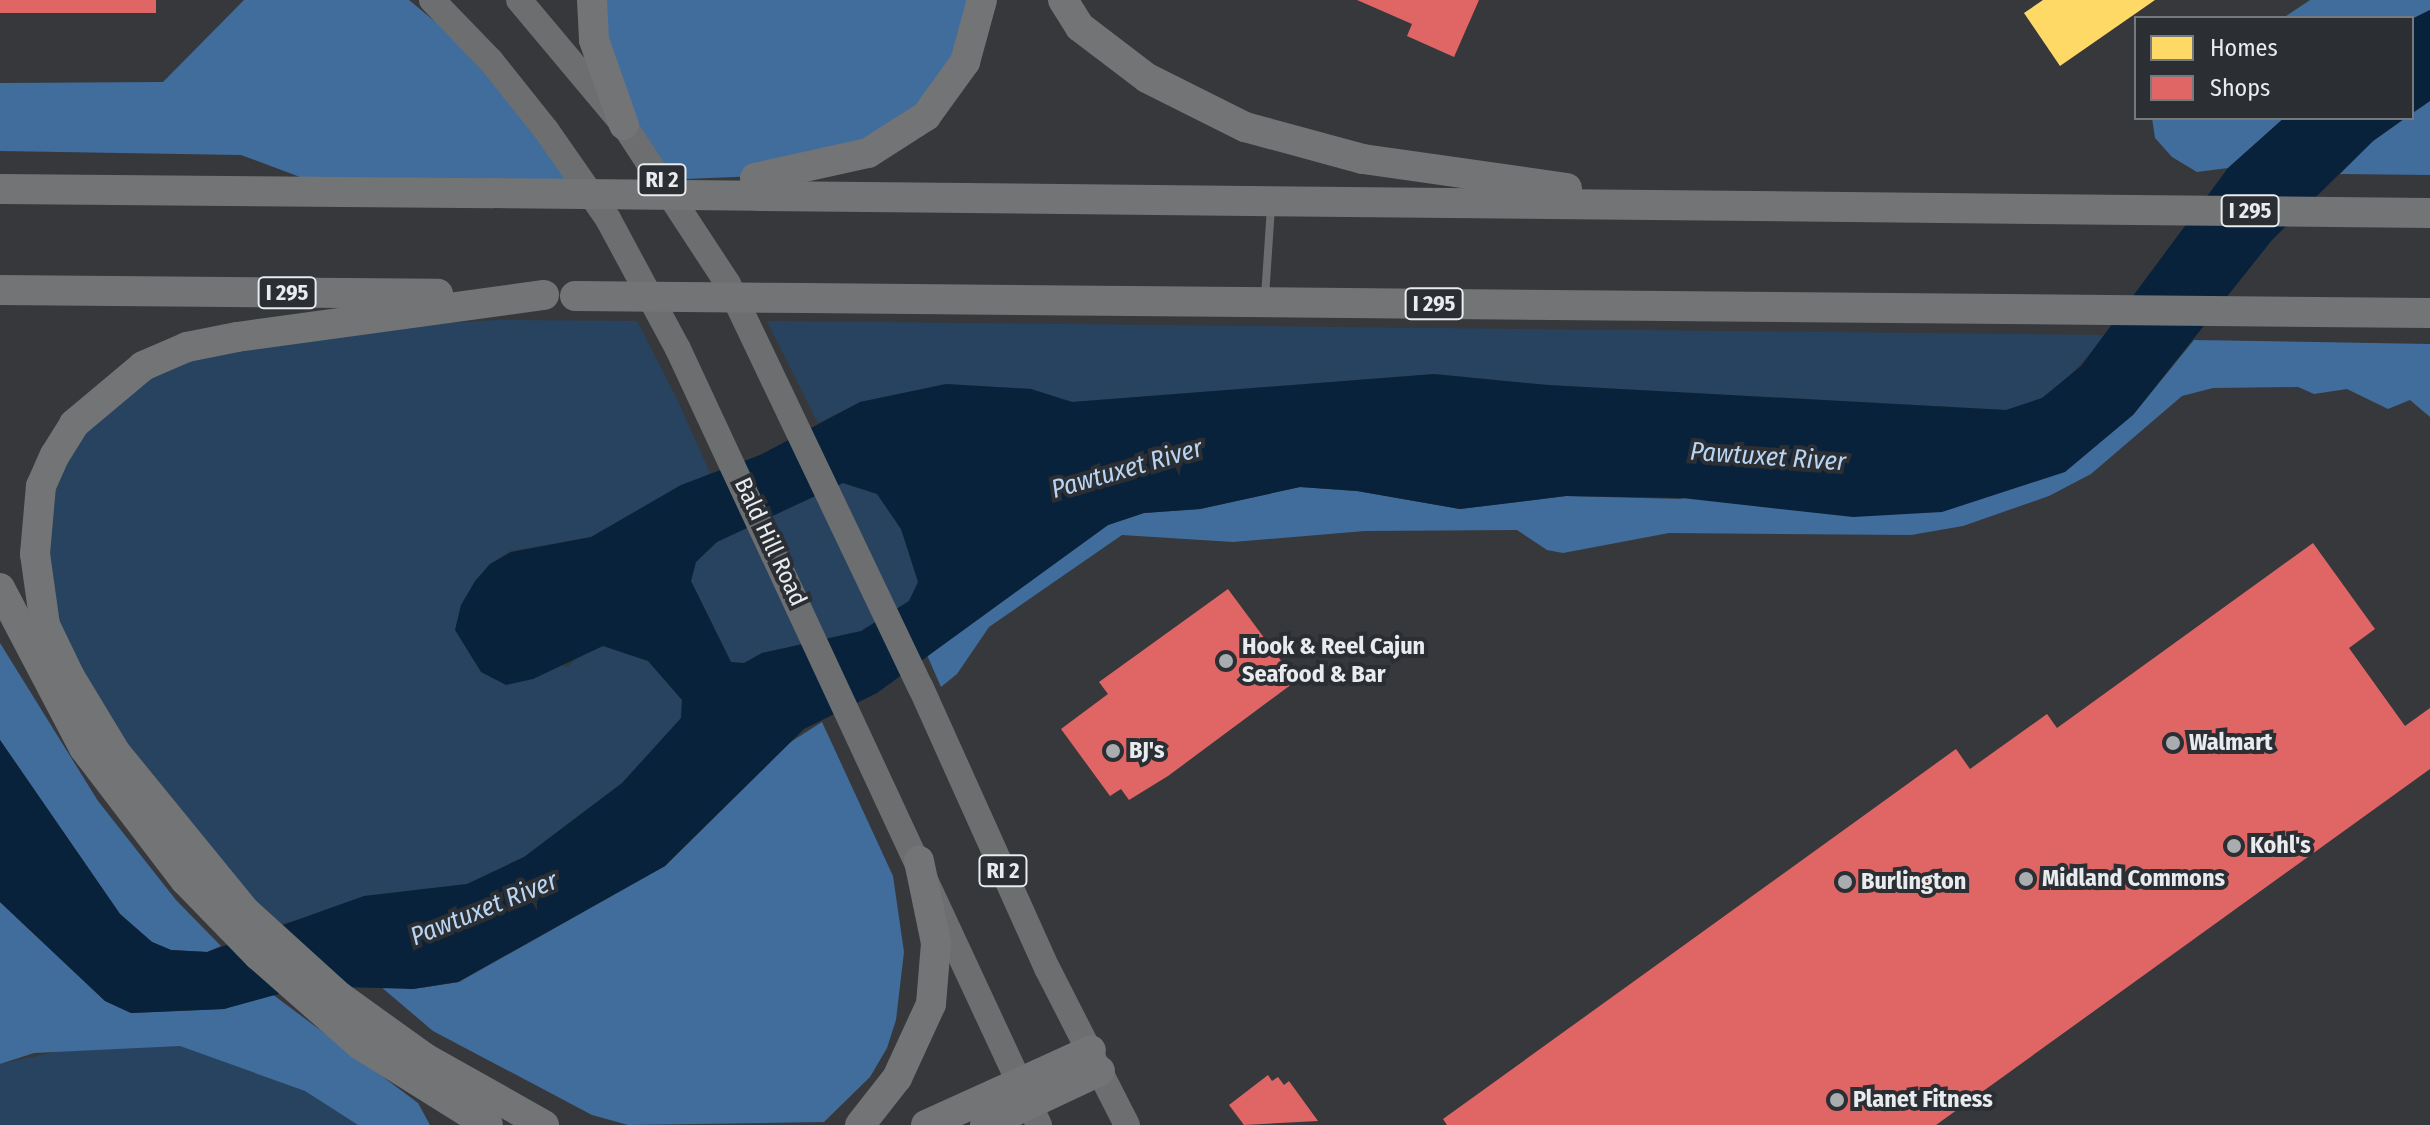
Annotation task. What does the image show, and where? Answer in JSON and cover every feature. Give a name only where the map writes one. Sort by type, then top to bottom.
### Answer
[{"type":"highway","points":[[592,0],[594,40],[624,125]]},
{"type":"highway","points":[[0,189],[493,193],[585,183],[757,187],[868,153],[926,116],[965,62],[982,0]]},
{"type":"highway","points":[[1063,0],[1080,27],[1147,78],[1245,127],[1363,159],[1453,173],[1629,194],[1788,206]]},
{"type":"highway","name":"I 295","points":[[757,187],[1272,201],[2391,213],[2430,210]]},
{"type":"highway","name":"I 295","points":[[0,290],[2430,313]]},
{"type":"highway","points":[[544,295],[187,347],[143,366],[107,392],[74,424],[55,455],[35,514],[37,590],[45,625],[116,753],[198,876],[340,997],[425,1058],[544,1125]]},
{"type":"highway","points":[[0,588],[84,748],[307,1001],[359,1044],[488,1125]]},
{"type":"highway","points":[[860,1125],[897,1078],[931,1004],[936,943],[919,861]]},
{"type":"highway","points":[[985,1125],[1030,1104],[1095,1060]]},
{"type":"highway","points":[[926,1125],[1030,1104]]},
{"type":"main road","name":"Bald Hill Road","points":[[432,0],[491,61],[608,219],[710,416],[772,546],[1030,1104]]},
{"type":"main road","name":"RI 2","points":[[519,0],[624,125],[728,284],[921,688],[1047,968],[1127,1125]]},
{"type":"lane","points":[[1265,302],[1272,201]]},
{"type":"shaded area","points":[[244,0],[409,0],[468,49],[578,179],[324,186],[241,155],[0,151],[0,83],[163,82]]},
{"type":"shaded area","points":[[593,0],[980,0],[966,55],[869,151],[760,176],[660,180],[625,129]]},
{"type":"shaded area","points":[[2310,0],[2430,0],[2430,10],[2414,18],[2286,16]]},
{"type":"shaded area","points":[[2430,101],[2430,175],[2340,174],[2373,141],[2403,120],[2414,120],[2414,112]]},
{"type":"shaded area","points":[[2152,120],[2282,120],[2228,168],[2197,172],[2172,157],[2155,138]]},
{"type":"shaded area","points":[[496,320],[637,321],[677,399],[710,473],[591,537],[511,551],[490,564],[475,582],[566,668],[589,648],[603,646],[648,661],[682,700],[682,718],[622,783],[524,857],[467,884],[364,896],[317,917],[278,924],[240,888],[131,755],[53,617],[45,515],[67,453],[116,394],[192,356],[416,325]]},
{"type":"shaded area","points":[[767,321],[2107,335],[2062,384],[2042,398],[2006,410],[1548,385],[1434,374],[1072,402],[1031,389],[946,384],[860,402],[818,423]]},
{"type":"shaded area","points":[[2194,340],[2430,344],[2430,417],[2410,400],[2388,409],[2347,389],[2314,394],[2298,387],[2213,388],[2182,396],[2091,474],[2049,496],[1963,526],[1911,535],[1669,533],[1563,553],[1547,550],[1517,530],[1365,531],[1233,542],[1122,535],[989,627],[957,674],[941,687],[927,655],[1108,525],[1144,513],[1200,509],[1300,487],[1357,491],[1460,509],[1566,496],[1680,499],[2133,415]]},
{"type":"shaded area","points":[[843,483],[877,494],[901,529],[919,582],[909,601],[861,631],[762,653],[744,663],[731,662],[691,581],[696,562],[717,542]]},
{"type":"shaded area","points":[[0,643],[98,801],[176,900],[221,946],[207,952],[171,950],[152,942],[120,914],[0,740]]},
{"type":"shaded area","points":[[822,722],[893,876],[904,952],[896,1020],[887,1048],[870,1077],[824,1122],[628,1125],[592,1115],[433,1031],[380,986],[413,989],[459,982],[665,866],[778,750]]},
{"type":"shaded area","points":[[0,902],[105,1001],[131,1013],[224,1009],[272,994],[418,1103],[430,1125],[358,1125],[305,1091],[180,1046],[34,1053],[0,1064]]},
{"type":"shaded area","points":[[138,1018],[151,1046],[180,1046],[256,1071],[305,1091],[358,1125],[0,1125],[0,1064],[70,1049]]},
{"type":"water","points":[[2430,10],[2430,101],[2414,112],[2414,18]]},
{"type":"water","name":"Pawtuxet River","points":[[2282,120],[2402,120],[2373,141],[2272,240],[2133,415],[2065,472],[1942,512],[1853,517],[1682,498],[1566,496],[1460,509],[1357,491],[1300,487],[1200,509],[1144,513],[1108,525],[877,693],[804,729],[665,866],[458,982],[413,989],[308,986],[224,1009],[131,1013],[105,1001],[0,902],[0,740],[120,914],[152,942],[171,950],[207,952],[364,896],[467,884],[524,857],[622,783],[681,718],[682,700],[648,661],[603,646],[533,679],[506,685],[481,672],[455,630],[461,605],[475,581],[490,564],[511,552],[591,537],[681,485],[760,455],[860,402],[946,384],[1031,389],[1072,402],[1434,374],[1548,385],[2006,410],[2042,398],[2081,366],[2228,168]],"holes":[[[843,483],[877,494],[901,529],[918,582],[909,601],[861,631],[762,653],[744,663],[731,662],[691,581],[696,562],[717,542]]]},
{"type":"building: Homes","points":[[2043,0],[2155,0],[2060,66],[2024,13]]},
{"type":"building: Shops","points":[[0,0],[156,0],[156,13],[0,13]]},
{"type":"building: Shops","points":[[1357,0],[1479,0],[1454,57],[1407,36],[1412,24]]},
{"type":"building: Shops","name":"Midland Commons","points":[[2313,543],[2375,629],[2349,648],[2405,726],[2430,708],[2430,769],[1936,1125],[1447,1125],[1443,1119],[1956,749],[1970,769],[2047,714],[2057,728]]},
{"type":"building: Shops","points":[[1228,589],[1296,681],[1168,776],[1129,800],[1121,789],[1110,796],[1061,729],[1108,694],[1099,682]]},
{"type":"building: Shops","points":[[1268,1075],[1272,1081],[1278,1077],[1284,1085],[1289,1081],[1318,1121],[1244,1125],[1229,1105]]},
{"type":"place","name":"Hook & Reel Cajun Seafood & Bar","points":[[1226,661]]},
{"type":"place","name":"Walmart","points":[[2173,743]]},
{"type":"place","name":"BJ's","points":[[1113,751]]},
{"type":"place","name":"Kohl's","points":[[2234,846]]},
{"type":"place","name":"Midland Commons","points":[[2026,879]]},
{"type":"place","name":"Burlington","points":[[1845,882]]},
{"type":"place","name":"Planet Fitness","points":[[1837,1100]]}]
